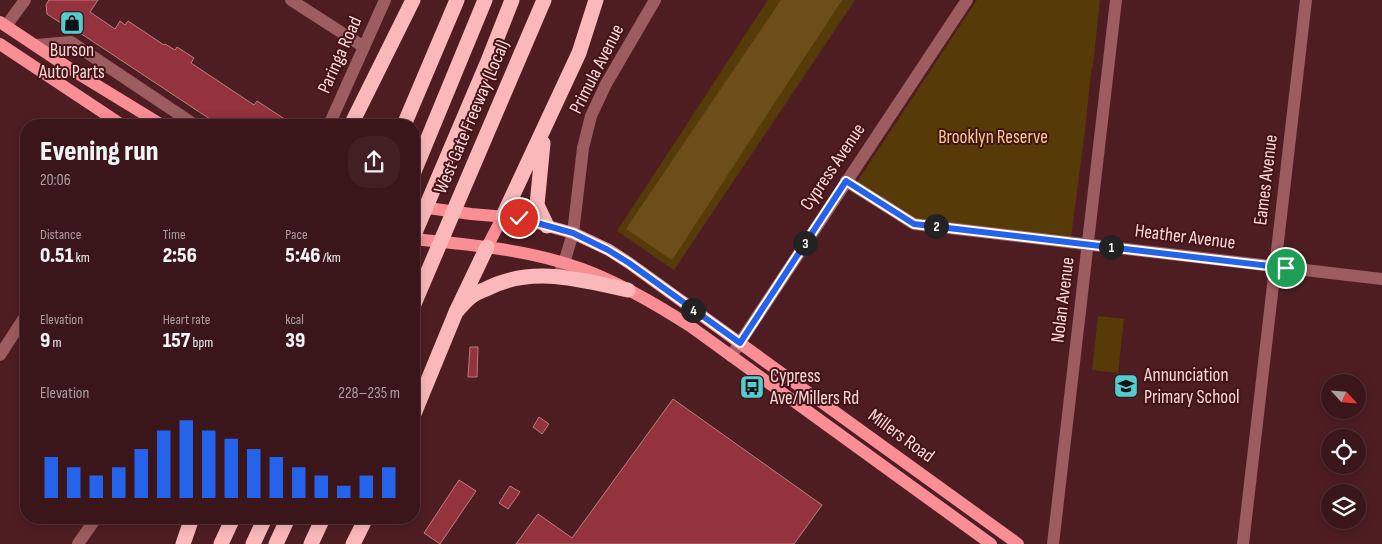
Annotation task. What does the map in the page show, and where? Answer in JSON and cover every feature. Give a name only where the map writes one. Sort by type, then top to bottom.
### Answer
[{"type":"highway","points":[[354,119],[413,0]]},
{"type":"highway","points":[[407,119],[457,0]]},
{"type":"highway","points":[[420,157],[484,0]]},
{"type":"highway","points":[[420,221],[485,70],[512,0]]},
{"type":"highway","name":"West Gate Freeway (Local)","points":[[420,290],[544,0]]},
{"type":"highway","points":[[503,216],[578,53],[596,0]]},
{"type":"highway","points":[[544,129],[537,205],[547,226]]},
{"type":"highway","points":[[420,399],[456,312],[488,247]]},
{"type":"highway","points":[[456,312],[473,295],[494,284],[561,269],[628,290]]},
{"type":"highway","points":[[182,544],[190,524]]},
{"type":"highway","points":[[221,544],[230,524]]},
{"type":"highway","points":[[252,544],[262,524]]},
{"type":"highway","points":[[276,544],[285,524]]},
{"type":"highway","points":[[311,544],[320,524]]},
{"type":"highway","points":[[354,544],[363,524]]},
{"type":"main road","points":[[2,27],[36,46],[152,119]]},
{"type":"main road","points":[[0,44],[113,119]]},
{"type":"main road","name":"Millers Road","points":[[420,207],[519,218],[573,233],[608,250],[629,263],[1018,544]]},
{"type":"main road","points":[[488,247],[503,216]]},
{"type":"main road","points":[[420,240],[523,252],[561,269]]},
{"type":"main road","name":"Millers Road","points":[[628,290],[678,318],[992,544]]},
{"type":"street","points":[[2,27],[25,0]]},
{"type":"street","points":[[291,0],[364,47]]},
{"type":"street","name":"Paringa Road","points":[[331,119],[385,0]]},
{"type":"street","name":"Primula Avenue","points":[[561,269],[573,233],[583,148],[591,116],[606,84],[655,0]]},
{"type":"street","name":"Cypress Avenue","points":[[731,356],[967,0]]},
{"type":"street","name":"Nolan Avenue","points":[[1053,544],[1116,0]]},
{"type":"street","name":"Eames Avenue","points":[[1243,544],[1306,0]]},
{"type":"street","points":[[36,46],[71,42],[186,119]]},
{"type":"street","name":"Heather Avenue","points":[[846,181],[914,224],[1382,279]]},
{"type":"street","points":[[0,355],[20,324]]},
{"type":"street","points":[[78,544],[92,524]]},
{"type":"green space","points":[[768,0],[855,0],[674,270],[617,231]]},
{"type":"green space","name":"Brooklyn Reserve","points":[[977,0],[1100,0],[1071,237],[914,218],[855,185]]},
{"type":"green space","points":[[1098,316],[1124,319],[1118,373],[1092,370]]},
{"type":"shaded area","points":[[781,0],[842,0],[672,260],[626,229]]},
{"type":"building","points":[[49,0],[98,0],[90,12],[115,29],[120,21],[125,25],[128,21],[164,45],[175,50],[177,47],[194,58],[191,63],[254,105],[257,101],[285,119],[210,119],[77,31],[76,33],[47,14],[46,5]]},
{"type":"building","points":[[470,347],[478,347],[477,377],[468,377]]},
{"type":"building","points":[[673,399],[822,505],[794,544],[516,544],[538,514],[572,538]]},
{"type":"building","points":[[539,417],[549,424],[542,434],[533,427]]},
{"type":"building","points":[[459,480],[476,491],[440,544],[424,533]]},
{"type":"building","points":[[510,486],[520,492],[508,509],[499,503]]},
{"type":"place","name":"Burson Auto Parts","points":[[72,23]]},
{"type":"place","name":"Annunciation Primary School","points":[[1126,386]]},
{"type":"place","name":"Cypress Ave/Millers Rd","points":[[752,387]]},
{"type":"route","points":[[519,218],[573,233],[608,250],[740,343],[846,181],[914,224],[1286,268]]}]
